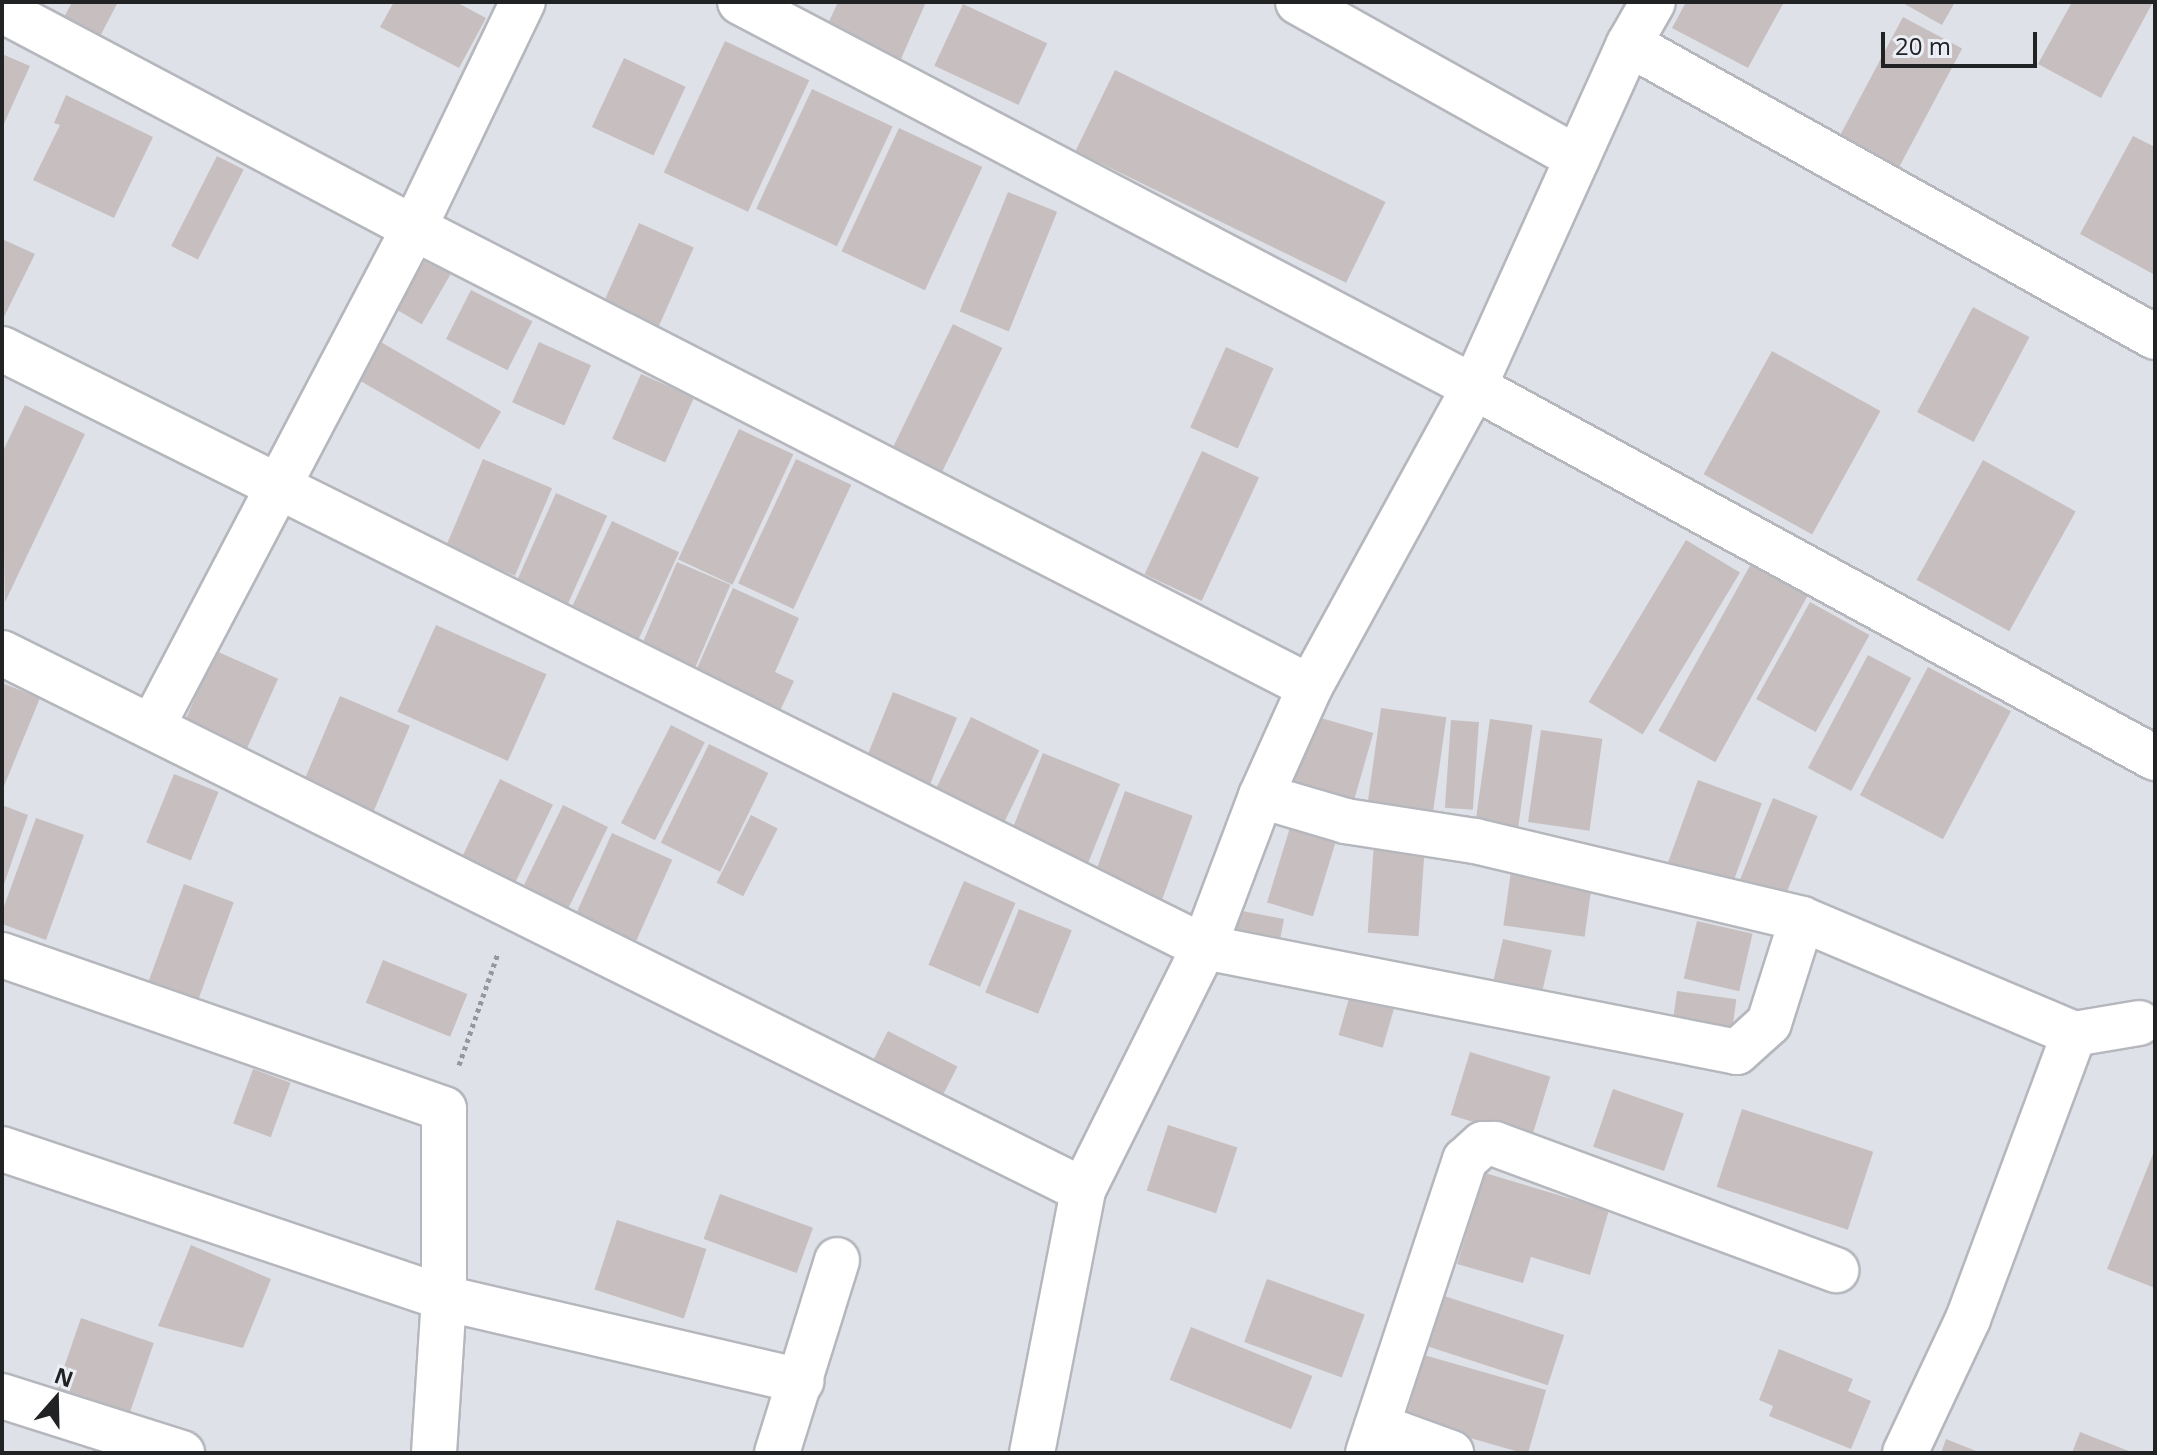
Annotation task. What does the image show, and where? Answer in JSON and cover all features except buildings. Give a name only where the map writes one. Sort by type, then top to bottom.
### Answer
[{"type":"street","points":[[152,727],[414,228],[523,2]]},
{"type":"street","points":[[740,2],[1474,387],[2155,758]]},
{"type":"street","points":[[1298,2],[1577,158]]},
{"type":"street","points":[[1032,1453],[1083,1190],[1204,947],[1261,796],[1310,687],[1474,387],[1629,44],[1653,2]]},
{"type":"street","points":[[2,10],[414,228],[1310,687]]},
{"type":"street","points":[[1629,44],[2155,337]]},
{"type":"street","points":[[2,349],[1204,947],[1737,1052],[1769,1023],[1802,919]]},
{"type":"street","points":[[2,653],[1083,1190]]},
{"type":"street","points":[[1261,796],[1346,821],[1475,841],[1802,919],[2074,1034],[2150,1016]]},
{"type":"street","points":[[2,955],[444,1109],[444,1298],[434,1453]]},
{"type":"street","points":[[1905,1453],[1968,1319],[2074,1034]]},
{"type":"street","points":[[1451,1453],[1373,1439],[1465,1160],[1483,1144],[1495,1144],[1836,1270]]},
{"type":"street","points":[[2,1149],[444,1298],[801,1381]]},
{"type":"street","points":[[777,1453],[837,1260]]},
{"type":"street","points":[[2,1396],[182,1453]]},
{"type":"path","points":[[444,1109],[514,907]]}]
